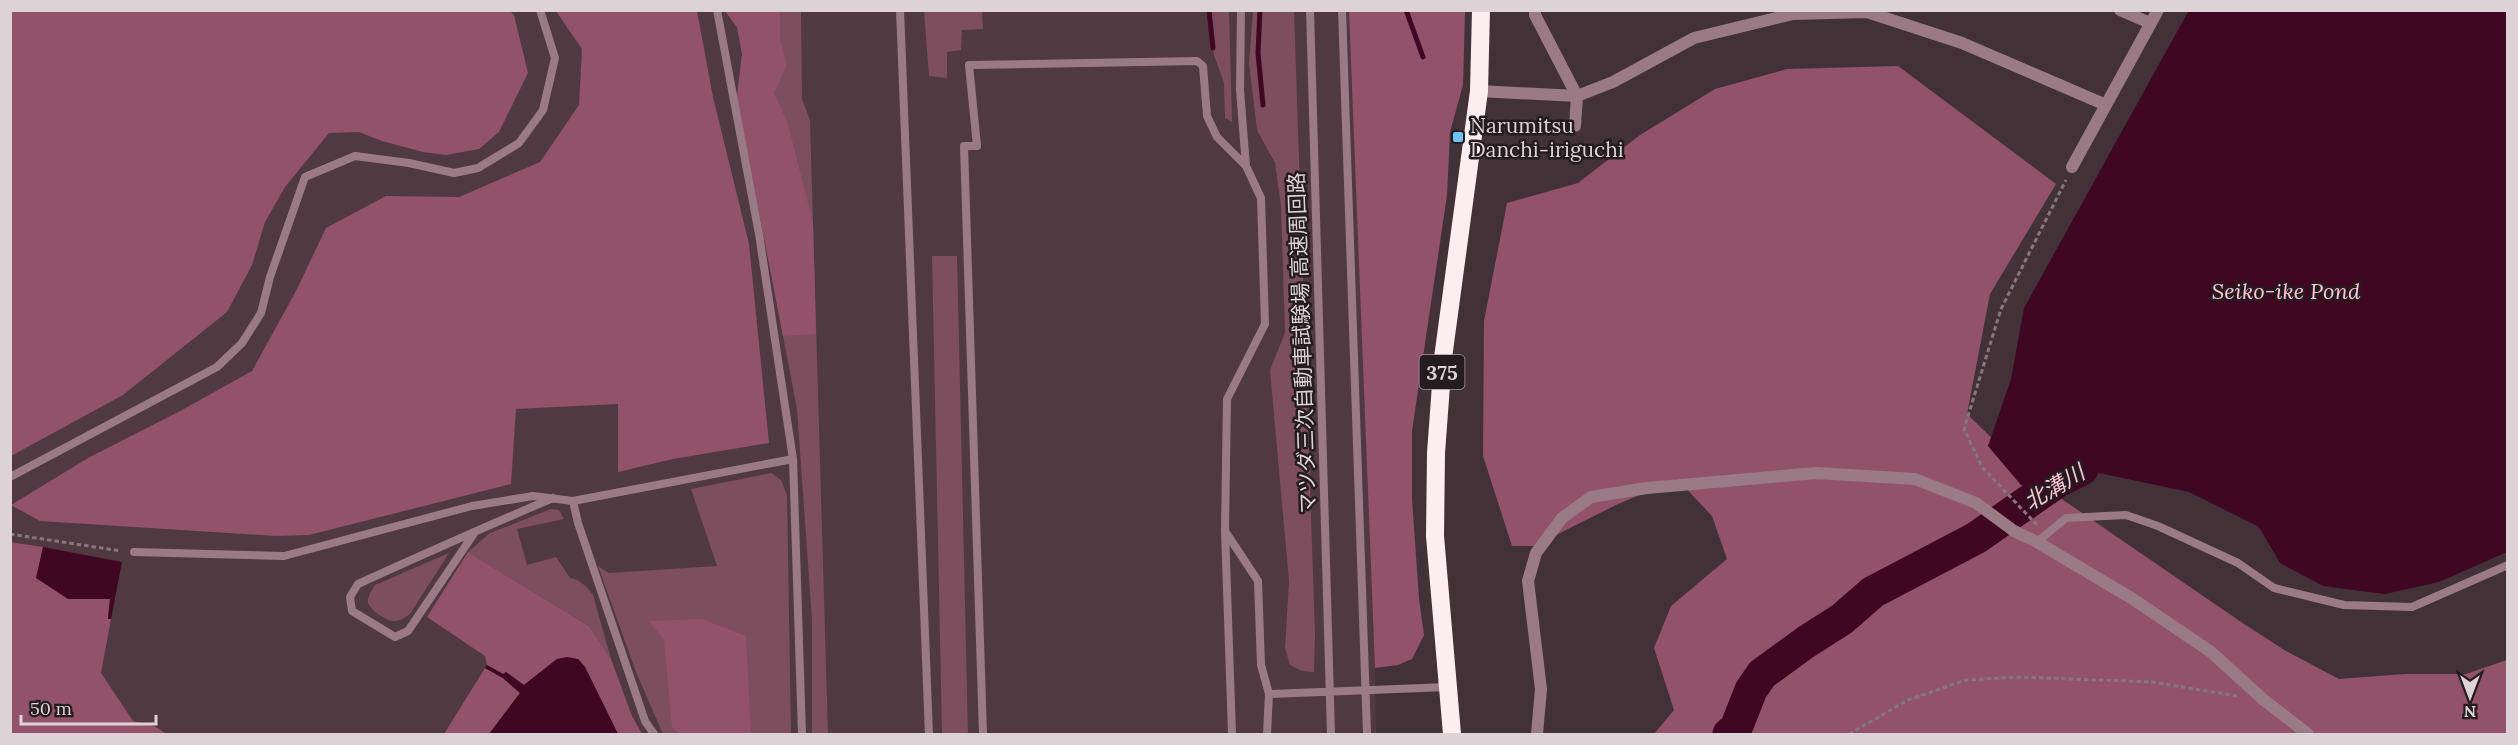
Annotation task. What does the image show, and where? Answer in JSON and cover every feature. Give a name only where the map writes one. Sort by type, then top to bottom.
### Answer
[{"type":"highway","name":"375","points":[[1452,735],[1436,536],[1436,453],[1443,358],[1479,91],[1481,10]]},
{"type":"street","points":[[2120,10],[2150,23]]},
{"type":"street","points":[[2072,167],[2158,10]]},
{"type":"street","points":[[1539,12],[1577,96],[1575,126]]},
{"type":"street","points":[[1479,91],[1577,96],[1613,82],[1694,38],[1793,12],[1867,12],[1962,43],[2106,105]]},
{"type":"street","points":[[1537,735],[1541,689],[1528,581],[1536,553],[1562,518],[1592,497],[1647,488],[1816,473],[1915,479],[1976,504],[2014,531],[2042,538],[2211,652],[2265,701],[2308,735]]},
{"type":"lane","points":[[10,477],[217,368],[242,343],[261,313],[270,277],[305,177],[355,156],[409,163],[454,173],[478,168],[519,143],[543,110],[555,58],[540,10]]},
{"type":"lane","points":[[717,10],[759,234],[794,459],[802,735]]},
{"type":"lane","points":[[900,10],[929,735]]},
{"type":"lane","points":[[1241,10],[1240,90],[1246,166]]},
{"type":"lane","name":"マツダ三次自動車試験場 高速周回路","points":[[1310,10],[1331,735]]},
{"type":"lane","points":[[1342,10],[1367,735]]},
{"type":"lane","points":[[983,735],[964,146],[978,146],[969,65],[1197,60],[1203,66],[1207,116],[1217,137],[1246,166],[1261,198],[1265,324],[1227,399],[1225,531],[1232,735]]},
{"type":"lane","points":[[134,552],[284,556],[472,506],[533,496],[573,501],[794,459]]},
{"type":"lane","points":[[475,532],[408,631],[394,637],[352,611],[351,597],[358,584],[475,532],[553,498]]},
{"type":"lane","points":[[573,501],[578,523],[645,721],[654,735]]},
{"type":"lane","points":[[2042,538],[2066,518],[2126,515],[2158,526],[2238,563],[2274,588],[2344,605],[2412,607],[2508,565]]},
{"type":"lane","points":[[1225,531],[1258,581],[1261,665],[1269,694],[1267,735]]},
{"type":"lane","points":[[1269,694],[1447,687]]},
{"type":"path","points":[[2042,538],[1982,467],[1964,429],[2001,309],[2072,167]]},
{"type":"path","points":[[10,534],[134,552]]},
{"type":"path","points":[[1849,735],[1908,700],[1966,680],[2019,677],[2151,682],[2265,701]]},
{"type":"shaded area","points":[[509,10],[514,15],[528,73],[499,132],[479,149],[446,155],[423,152],[359,132],[329,133],[285,187],[265,222],[252,265],[227,312],[123,395],[11,456],[11,11]]},
{"type":"shaded area","points":[[10,11],[1465,11],[1463,85],[1450,132],[1447,195],[1412,431],[1412,499],[1419,599],[1424,635],[1412,659],[1398,665],[1375,668],[1376,734],[11,734]]},
{"type":"shaded area","points":[[556,11],[697,11],[713,97],[749,244],[769,443],[673,459],[618,472],[618,404],[516,409],[511,484],[309,535],[276,536],[40,521],[11,505],[88,458],[252,371],[296,291],[326,228],[386,196],[459,197],[540,162],[579,105],[582,49]]},
{"type":"shaded area","points":[[725,11],[801,11],[802,99],[810,120],[828,734],[812,734],[812,620],[797,409],[737,97],[742,54],[739,30]]},
{"type":"shaded area","points":[[725,11],[778,11],[780,14],[780,40],[787,65],[774,93],[788,124],[813,223],[816,334],[783,336],[737,97],[742,54],[737,27]]},
{"type":"shaded area","points":[[924,11],[982,11],[983,29],[962,30],[961,50],[947,52],[947,78],[929,76]]},
{"type":"shaded area","points":[[1209,11],[1229,11],[1232,122],[1225,118],[1224,83],[1214,55]]},
{"type":"shaded area","points":[[1253,11],[1294,11],[1315,634],[1314,672],[1302,671],[1290,665],[1285,648],[1289,581],[1270,370],[1285,333],[1281,206],[1275,163],[1257,130],[1249,63]]},
{"type":"shaded area","points":[[1349,11],[1465,11],[1463,85],[1450,132],[1447,195],[1412,431],[1412,499],[1419,599],[1424,635],[1412,659],[1398,665],[1375,668]]},
{"type":"shaded area","points":[[1898,66],[2056,184],[1990,294],[1967,414],[2037,482],[2244,624],[2286,651],[2339,679],[2405,674],[2466,674],[2507,660],[2507,734],[1654,734],[1674,710],[1654,648],[1671,606],[1727,559],[1712,516],[1677,479],[1616,505],[1534,546],[1512,546],[1483,456],[1484,321],[1507,203],[1578,183],[1640,135],[1715,89],[1787,69]]},
{"type":"shaded area","points":[[932,256],[957,256],[968,734],[942,734]]},
{"type":"shaded area","points":[[771,473],[781,480],[787,495],[791,734],[663,734],[636,672],[598,566],[609,573],[717,566],[691,489]]},
{"type":"shaded area","points":[[551,509],[559,510],[564,519],[517,529],[527,565],[556,557],[570,578],[580,582],[588,589],[593,595],[611,659],[589,626],[468,552],[490,533]]},
{"type":"shaded area","points":[[10,542],[43,547],[37,578],[110,599],[108,618],[111,619],[101,673],[133,721],[154,726],[167,734],[11,734]]},
{"type":"shaded area","points":[[468,552],[589,626],[611,659],[632,716],[642,734],[618,734],[585,667],[578,659],[557,659],[524,685],[506,672],[503,674],[487,665],[485,656],[427,617]]},
{"type":"shaded area","points":[[449,553],[406,617],[397,621],[389,620],[378,614],[368,603],[368,598],[375,585]]},
{"type":"shaded area","points":[[702,619],[746,636],[751,734],[681,734],[672,728],[664,640],[649,621]]},
{"type":"shaded area","points":[[485,668],[503,678],[520,693],[489,734],[444,734]]},
{"type":"water","name":"Seiko-ike Pond","points":[[2189,10],[2507,11],[2507,552],[2439,582],[2385,594],[2323,586],[2280,563],[2259,527],[2189,492],[2099,473],[2053,492],[2021,485],[1988,446],[2011,379],[2024,308]]},
{"type":"water","points":[[43,547],[122,562],[111,619],[108,619],[110,599],[68,599],[36,578]]},
{"type":"water","points":[[567,657],[578,659],[585,667],[618,734],[489,734],[520,693],[503,678],[485,668],[487,665],[503,674],[506,672],[524,685],[557,659]]},
{"type":"waterway","points":[[1209,10],[1213,48]]},
{"type":"waterway","points":[[1260,10],[1258,53],[1263,105]]},
{"type":"waterway","points":[[1406,10],[1423,57]]},
{"type":"waterway","name":"北溝川","points":[[1729,734],[1736,728],[1751,690],[1762,674],[1842,619],[1873,592],[1976,538],[2058,481],[2082,469]]},
{"type":"place","name":"Narumitsu Danchi-iriguchi","points":[[1458,137]]}]
